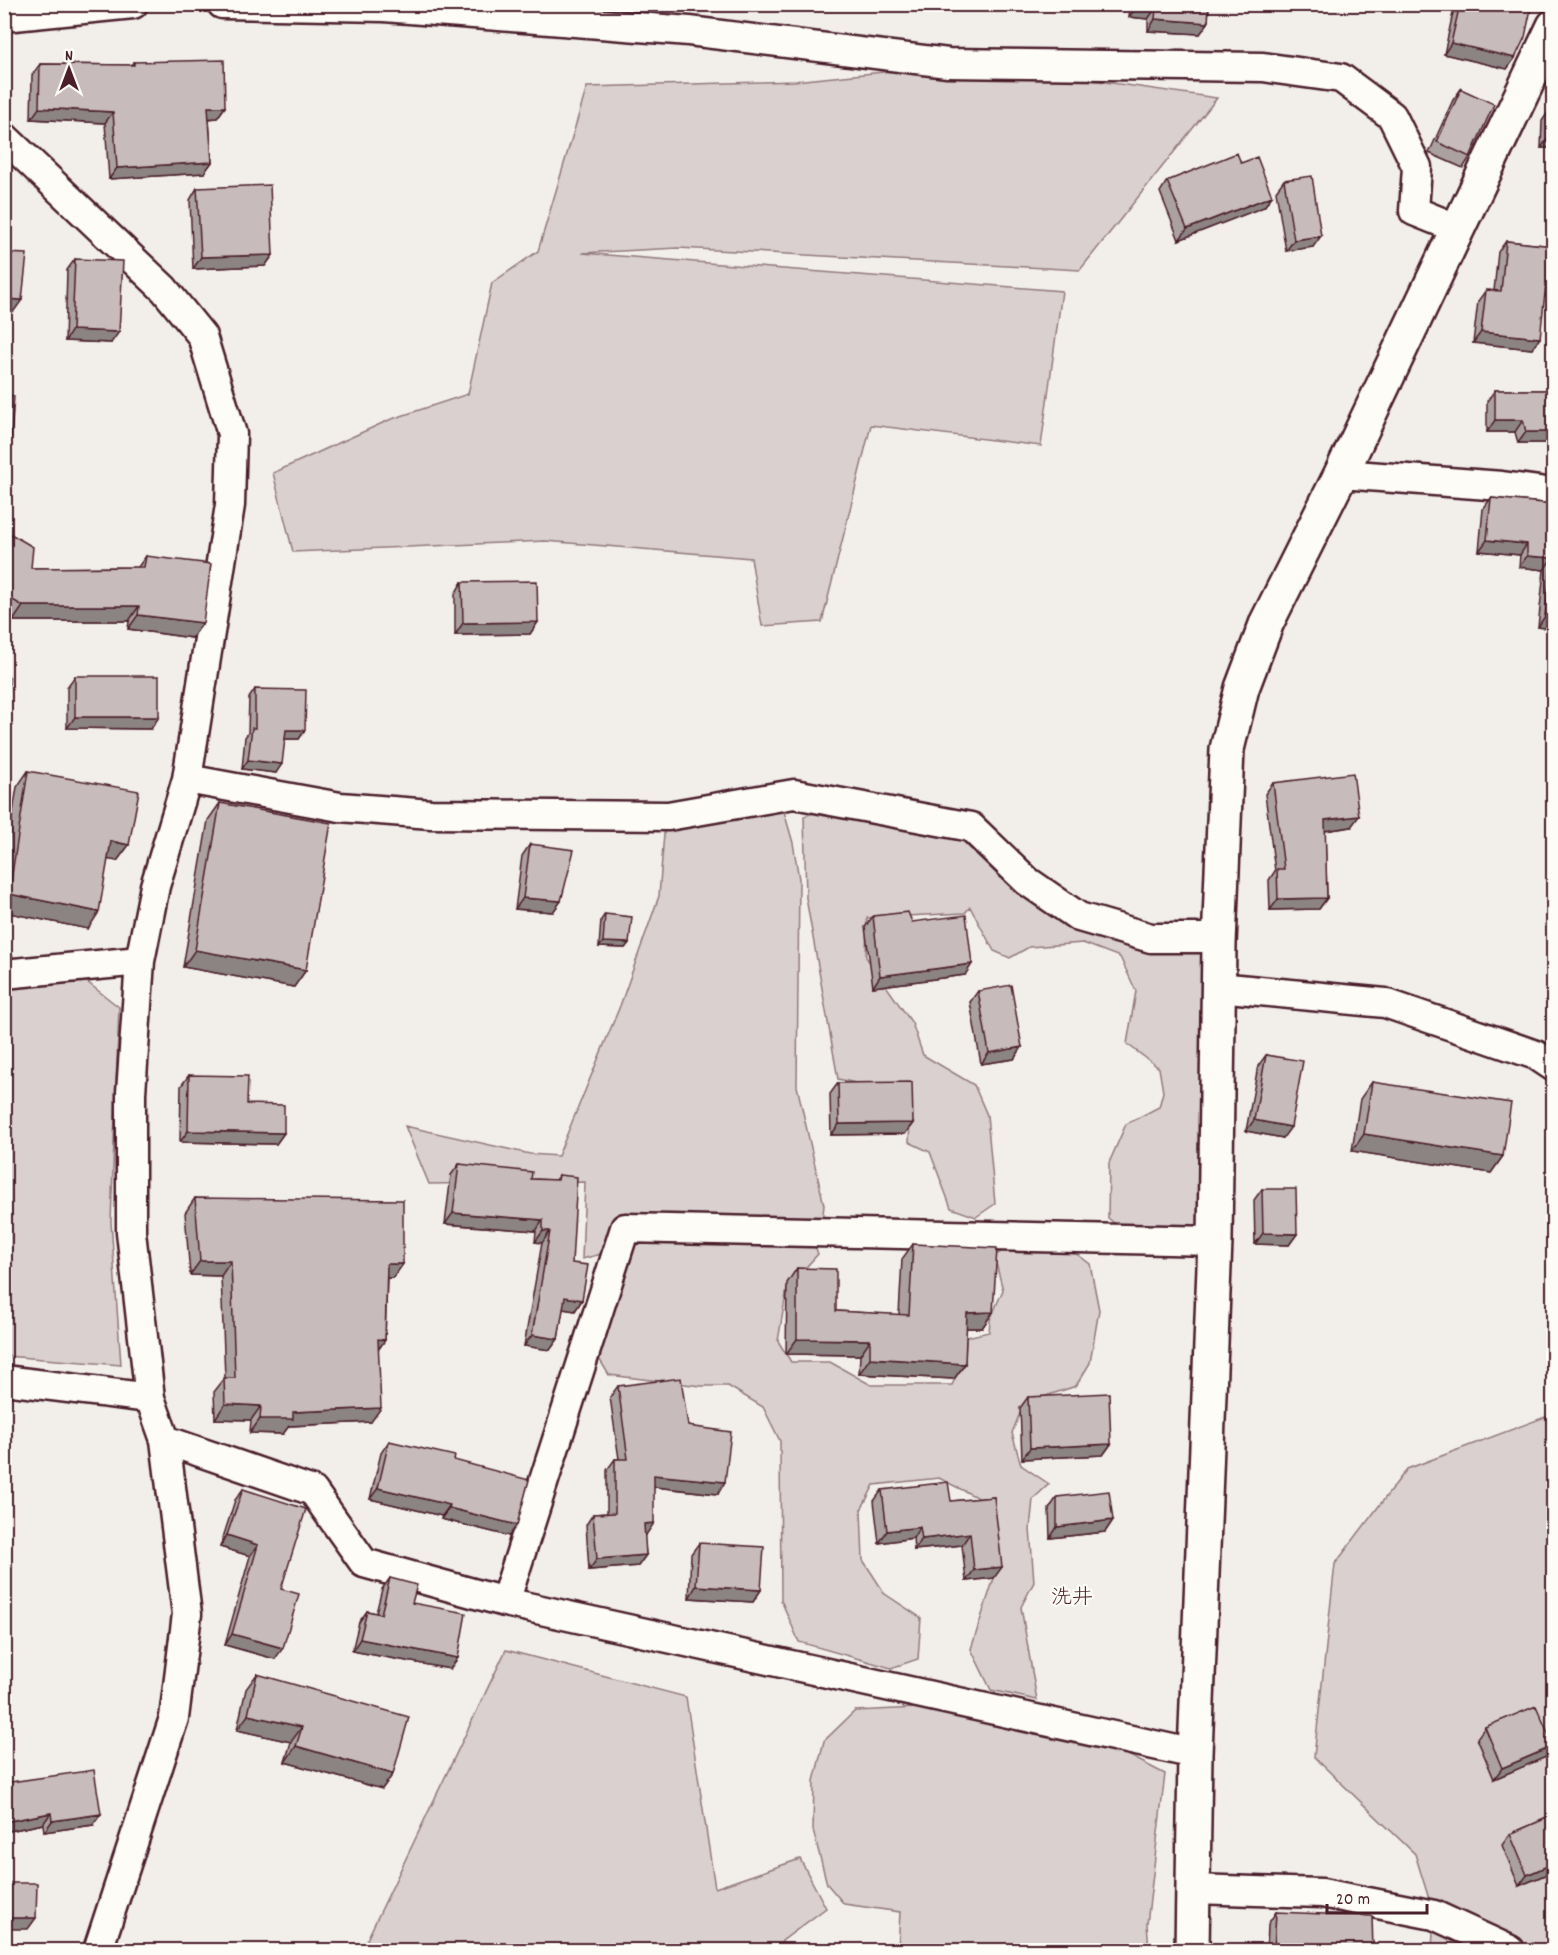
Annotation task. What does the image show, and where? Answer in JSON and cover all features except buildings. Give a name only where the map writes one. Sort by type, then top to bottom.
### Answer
[{"type":"street","points":[[4,17],[133,4]]},
{"type":"street","points":[[222,4],[384,7],[689,30],[948,63],[1263,67],[1341,78],[1392,116],[1417,167],[1414,211],[1456,228]]},
{"type":"street","points":[[1191,1950],[1195,1754],[1215,1241],[1219,938],[1227,749],[1242,688],[1267,622],[1341,474],[1554,26]]},
{"type":"street","points":[[4,137],[164,289],[202,336],[232,434],[230,505],[187,779],[155,886],[140,961],[131,1093],[131,1232],[150,1398],[165,1440],[187,1614],[174,1718],[98,1950]]},
{"type":"street","points":[[1341,474],[1502,486],[1554,493]]},
{"type":"street","points":[[187,779],[340,807],[431,814],[668,816],[794,794],[971,827],[1027,881],[1079,917],[1151,938],[1219,938]]},
{"type":"street","points":[[4,974],[140,961]]},
{"type":"street","points":[[1218,987],[1385,1003],[1536,1055],[1554,1067]]},
{"type":"street","points":[[505,1602],[625,1228],[1215,1241]]},
{"type":"street","points":[[4,1380],[150,1398]]},
{"type":"street","points":[[165,1440],[313,1491],[364,1563],[505,1602],[1195,1754]]},
{"type":"street","points":[[1193,1889],[1333,1895],[1434,1915],[1510,1950]]},
{"type":"shaded area","points":[[973,63],[1217,98],[1080,270],[678,248],[582,253],[1062,291],[1041,446],[871,425],[822,622],[762,626],[751,558],[545,541],[293,552],[273,473],[389,420],[468,394],[492,283],[538,251],[587,87],[794,81]]},
{"type":"shaded area","points":[[5,675],[10,678],[5,736]]},
{"type":"shaded area","points":[[783,808],[793,843],[799,879],[797,1086],[824,1205],[821,1232],[812,1237],[818,1254],[787,1288],[778,1341],[791,1362],[830,1362],[871,1385],[952,1385],[962,1363],[962,1338],[989,1332],[990,1320],[1003,1290],[994,1256],[1014,1244],[1070,1249],[1090,1264],[1099,1310],[1090,1363],[1076,1386],[1024,1403],[1012,1433],[1021,1465],[1049,1484],[1033,1499],[1030,1529],[1034,1582],[1021,1607],[1037,1700],[991,1690],[971,1649],[994,1578],[986,1502],[939,1478],[874,1485],[861,1510],[863,1560],[885,1594],[921,1618],[918,1659],[891,1668],[799,1642],[781,1600],[780,1441],[763,1407],[728,1386],[701,1386],[609,1375],[598,1357],[625,1254],[642,1236],[609,1252],[582,1259],[585,1182],[429,1184],[405,1126],[530,1154],[558,1156],[620,1006],[659,896],[665,821]]},
{"type":"shaded area","points":[[821,811],[946,823],[1079,917],[1219,944],[1219,1236],[1144,1247],[1108,1218],[1109,1163],[1126,1124],[1159,1107],[1163,1092],[1159,1068],[1127,1044],[1136,991],[1120,957],[1083,943],[1029,947],[1010,958],[994,951],[970,907],[965,913],[867,918],[866,957],[912,1023],[923,1055],[974,1085],[987,1115],[995,1204],[976,1217],[951,1208],[930,1152],[909,1142],[911,1095],[838,1079],[806,898],[804,816]]},
{"type":"shaded area","points":[[87,982],[119,1007],[111,1222],[121,1365],[5,1356],[5,988]]},
{"type":"shaded area","points":[[1553,1414],[1553,1950],[1432,1950],[1434,1915],[1415,1854],[1314,1757],[1335,1564],[1407,1469]]},
{"type":"shaded area","points":[[506,1650],[686,1697],[715,1888],[800,1859],[826,1908],[782,1941],[780,1950],[362,1950]]},
{"type":"shaded area","points":[[937,1707],[1035,1735],[1101,1741],[1165,1774],[1147,1924],[1149,1950],[898,1950],[900,1912],[844,1904],[827,1884],[813,1830],[814,1781],[824,1741],[855,1711]]},
{"type":"district","name":"洗井","points":[[1072,1599]]}]
